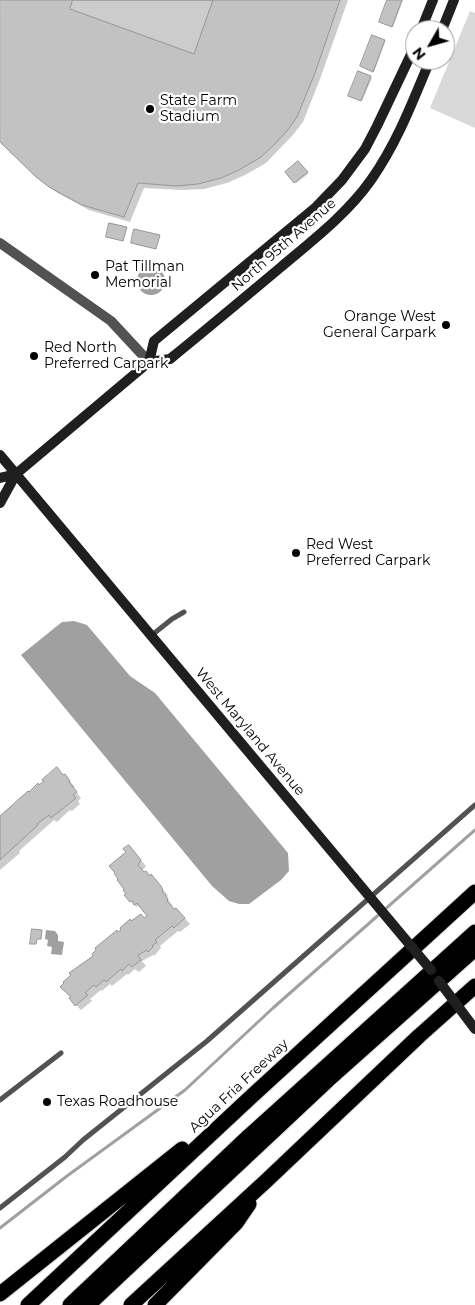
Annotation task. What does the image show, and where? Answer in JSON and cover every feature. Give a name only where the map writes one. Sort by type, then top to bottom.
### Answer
[{"type":"highway","name":"Agua Fria Freeway","points":[[28,1305],[252,1095],[475,892]]},
{"type":"highway","points":[[70,1305],[435,976],[475,932]]},
{"type":"highway","points":[[435,976],[475,949]]},
{"type":"highway","points":[[131,1305],[266,1181],[412,1042],[475,986]]},
{"type":"highway","points":[[0,1294],[252,1095]]},
{"type":"highway","points":[[88,1305],[253,1141]]},
{"type":"highway","points":[[155,1305],[236,1223],[266,1181]]},
{"type":"street","points":[[425,20],[432,0]]},
{"type":"street","points":[[446,20],[454,0]]},
{"type":"street","name":"North 95th Avenue","points":[[0,503],[16,474],[148,362],[154,342],[316,207],[342,180],[365,149],[405,67]]},
{"type":"street","name":"North 95th Avenue","points":[[148,362],[170,360],[330,226],[352,203],[371,181],[392,148],[405,122],[426,70]]},
{"type":"street","points":[[0,243],[111,321],[148,362]]},
{"type":"street","name":"West Maryland Avenue","points":[[0,455],[354,878],[435,976],[475,1029]]},
{"type":"street","name":"North 95th Avenue","points":[[0,478],[16,474]]},
{"type":"lane","points":[[152,635],[184,612]]},
{"type":"lane","points":[[0,1208],[207,1041],[475,805]]},
{"type":"lane","points":[[0,1100],[61,1052]]},
{"type":"shaded area","points":[[470,11],[475,13],[475,128],[430,108],[446,70],[455,70],[455,47]]},
{"type":"shaded area","points":[[151,267],[161,271],[165,281],[161,291],[151,295],[141,291],[137,281],[141,271]]},
{"type":"shaded area","points":[[74,621],[87,625],[130,676],[155,693],[288,853],[289,871],[281,880],[249,904],[229,901],[212,886],[21,655],[62,622]]},
{"type":"shaded area","points":[[46,930],[55,931],[58,935],[58,941],[64,942],[62,955],[51,954],[52,947],[47,946],[48,940],[45,939]]},
{"type":"building","name":"State Farm Stadium","points":[[0,0],[340,0],[315,73],[297,117],[274,145],[261,157],[221,178],[198,184],[176,186],[138,183],[124,217],[82,205],[49,187],[0,142]]},
{"type":"building","points":[[73,0],[213,0],[194,54],[70,9]]},
{"type":"building","points":[[387,0],[402,0],[392,27],[379,22]]},
{"type":"building","points":[[372,35],[385,40],[373,72],[360,66]]},
{"type":"building","points":[[358,71],[371,76],[361,101],[348,96]]},
{"type":"building","points":[[298,161],[308,172],[294,183],[285,172]]},
{"type":"building","points":[[109,223],[127,227],[123,241],[106,237]]},
{"type":"building","points":[[134,229],[160,235],[156,249],[131,243]]},
{"type":"building","points":[[57,767],[63,775],[65,774],[77,792],[73,795],[76,798],[51,818],[49,815],[37,824],[0,860],[0,816],[38,783],[39,785],[44,781],[42,780]]},
{"type":"building","points":[[129,845],[141,860],[138,865],[144,872],[146,871],[150,876],[151,874],[161,886],[168,899],[167,901],[185,918],[174,928],[172,926],[155,940],[157,942],[148,952],[147,950],[138,955],[141,960],[132,967],[129,964],[122,971],[121,969],[106,982],[104,980],[96,987],[94,985],[85,993],[88,995],[75,1006],[69,998],[71,997],[60,987],[71,975],[69,973],[93,956],[95,948],[117,930],[118,932],[121,930],[120,928],[130,919],[131,921],[141,914],[144,918],[147,916],[137,903],[134,905],[124,895],[126,894],[124,889],[109,866],[126,852],[123,849]]},
{"type":"building","points":[[32,929],[42,930],[41,939],[37,939],[36,944],[30,944]]},
{"type":"waterway","points":[[0,1228],[67,1176],[185,1090],[273,1008],[475,830]]},
{"type":"place","name":"State Farm Stadium","points":[[150,109]]},
{"type":"place","name":"Pat Tillman Memorial","points":[[95,275]]},
{"type":"place","name":"Orange West General Carpark","points":[[446,325]]},
{"type":"place","name":"Red North Preferred Carpark","points":[[34,356]]},
{"type":"place","name":"Red West Preferred Carpark","points":[[296,553]]},
{"type":"place","name":"Texas Roadhouse","points":[[47,1102]]}]
